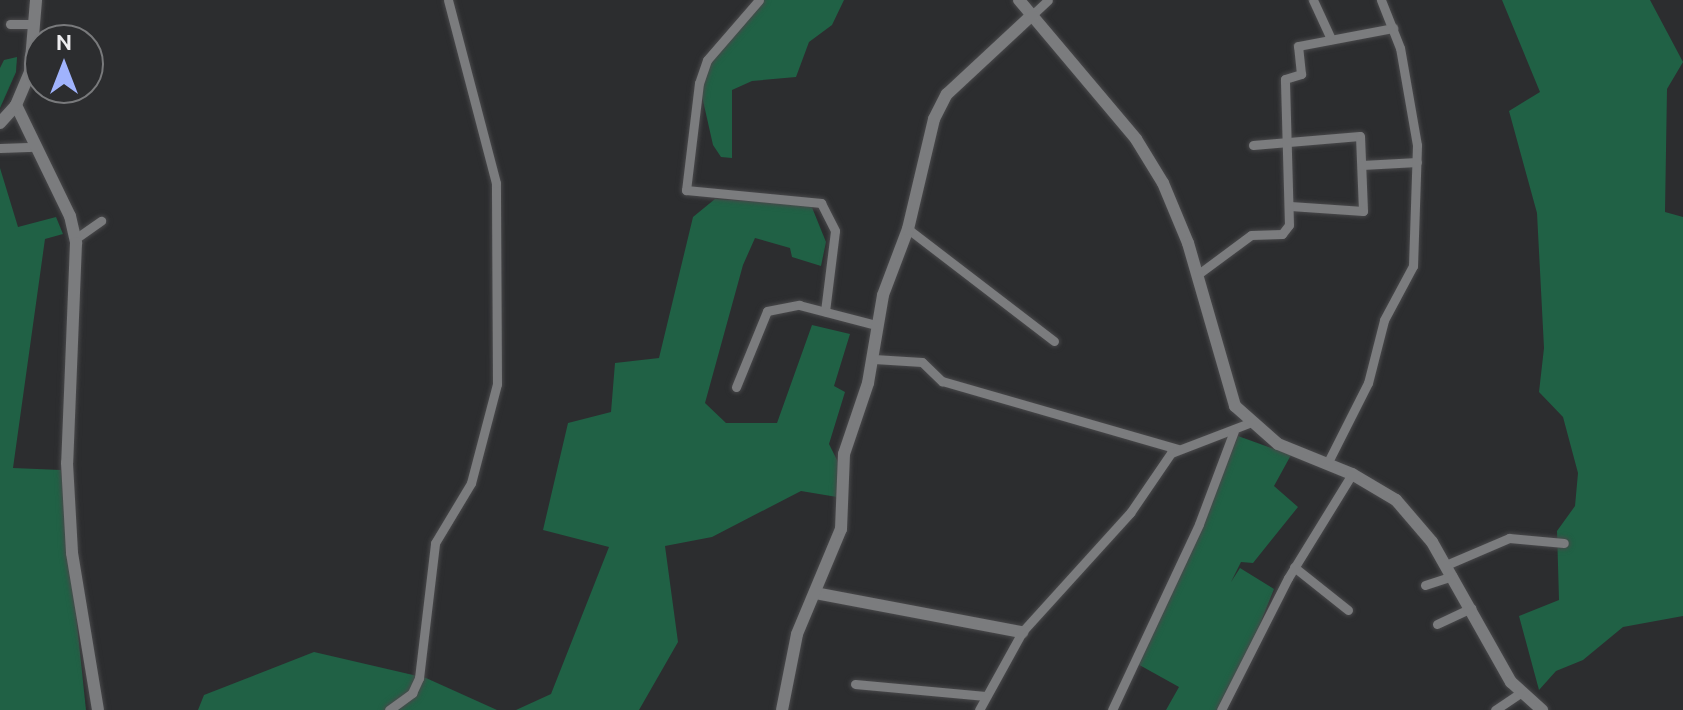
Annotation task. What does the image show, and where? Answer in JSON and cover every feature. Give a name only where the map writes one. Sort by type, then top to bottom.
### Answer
[{"type":"street","points":[[34,24],[36,0]]},
{"type":"street","points":[[389,710],[412,693],[419,678],[432,554],[471,483],[497,384],[496,183],[448,0]]},
{"type":"street","points":[[759,0],[707,60],[699,83],[686,190],[821,203],[835,231],[825,311]]},
{"type":"street","points":[[1019,0],[1136,139],[1176,211],[1197,275],[1227,389],[1249,423],[1278,444],[1352,474],[1396,500],[1449,570],[1520,693],[1542,710]]},
{"type":"street","points":[[782,710],[797,634],[841,529],[844,454],[874,359],[876,325],[908,229],[934,119],[947,94],[1048,0]]},
{"type":"street","points":[[1313,0],[1331,39]]},
{"type":"street","points":[[1327,464],[1368,383],[1384,320],[1413,266],[1417,162],[1393,28],[1381,0]]},
{"type":"street","points":[[10,24],[24,24]]},
{"type":"street","points":[[1197,275],[1251,235],[1282,234],[1289,225],[1285,79],[1301,74],[1298,46],[1393,28]]},
{"type":"street","points":[[0,123],[16,105],[24,86]]},
{"type":"street","points":[[16,105],[70,216],[75,239],[67,463],[72,553],[98,710]]},
{"type":"street","points":[[1253,145],[1360,136],[1363,211],[1290,206]]},
{"type":"street","points":[[0,148],[35,147]]},
{"type":"street","points":[[1362,165],[1417,162]]},
{"type":"street","points":[[75,239],[101,221]]},
{"type":"street","points":[[908,229],[1054,341]]},
{"type":"street","points":[[736,387],[767,311],[799,305],[876,325]]},
{"type":"street","points":[[874,359],[922,362],[942,381],[1177,449],[1234,431],[1249,423]]},
{"type":"street","points":[[1112,710],[1186,553],[1234,431]]},
{"type":"street","points":[[979,710],[1022,632],[1130,513],[1177,449]]},
{"type":"street","points":[[1221,710],[1294,567],[1352,474]]},
{"type":"street","points":[[1425,585],[1509,538],[1564,543]]},
{"type":"street","points":[[1294,567],[1348,610]]},
{"type":"street","points":[[815,593],[1022,632]]},
{"type":"street","points":[[1437,624],[1471,608]]},
{"type":"street","points":[[855,684],[985,696]]},
{"type":"street","points":[[1495,710],[1520,693]]},
{"type":"green space","points":[[760,0],[844,0],[832,25],[809,42],[796,77],[752,81],[732,90],[732,158],[721,157],[713,145],[699,83],[713,55]]},
{"type":"green space","points":[[1502,0],[1650,0],[1683,62],[1667,89],[1665,212],[1683,217],[1683,616],[1623,627],[1583,660],[1556,671],[1539,690],[1519,616],[1559,600],[1557,531],[1575,506],[1578,473],[1563,417],[1539,392],[1544,348],[1537,213],[1509,111],[1540,92]]},
{"type":"green space","points":[[17,57],[16,72],[0,108],[0,68],[4,60]]},
{"type":"green space","points":[[0,168],[18,227],[56,217],[63,234],[45,239],[13,468],[61,470],[86,710],[0,710]]},
{"type":"green space","points":[[715,199],[811,205],[826,242],[821,266],[792,257],[790,248],[755,238],[743,265],[705,403],[726,423],[777,423],[812,325],[850,334],[834,386],[845,392],[829,444],[838,462],[837,497],[801,491],[712,537],[665,546],[678,642],[639,710],[516,710],[551,694],[609,547],[543,530],[568,423],[611,412],[615,363],[659,358],[693,217]]},
{"type":"green space","points":[[1238,436],[1291,455],[1274,486],[1298,507],[1253,563],[1241,562],[1231,582],[1240,568],[1274,589],[1226,710],[1166,710],[1179,687],[1134,662],[1199,533]]},
{"type":"green space","points":[[314,652],[426,678],[497,710],[198,710],[204,695]]}]
